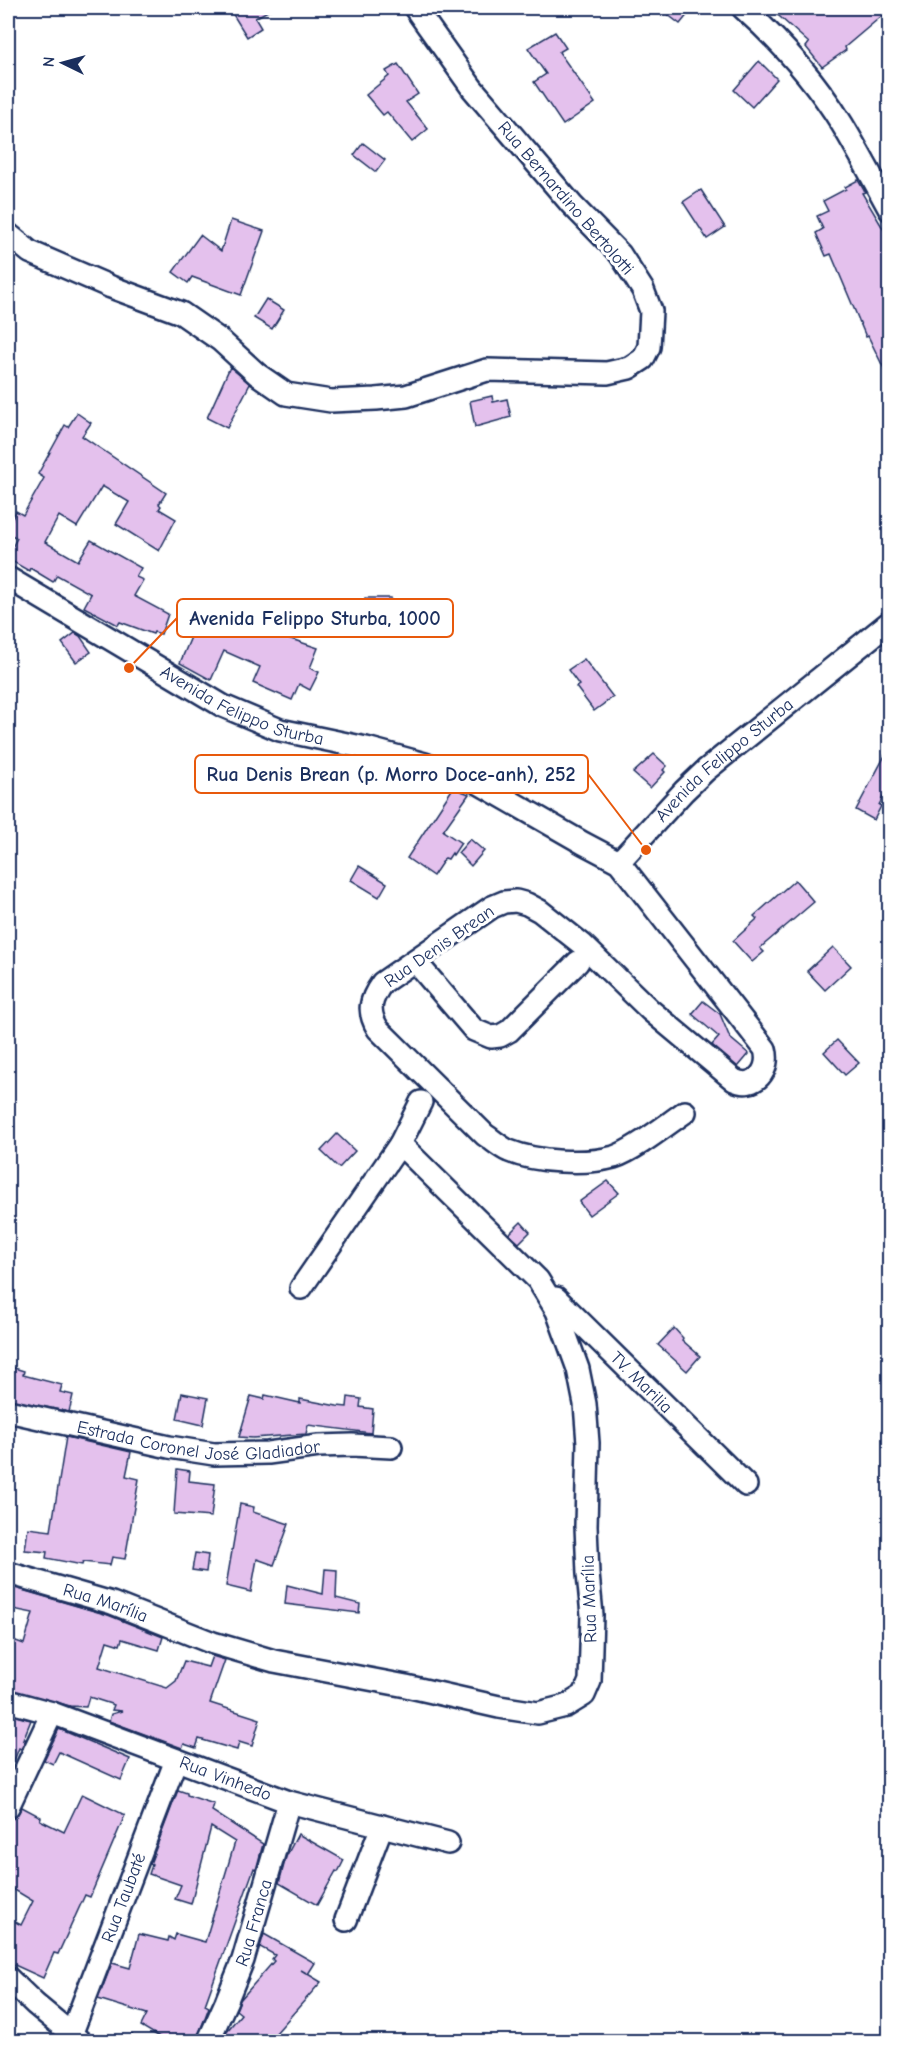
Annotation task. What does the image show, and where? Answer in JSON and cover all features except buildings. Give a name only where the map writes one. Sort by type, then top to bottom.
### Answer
[{"type":"street","name":"Rua Bernardino Bertolotti","points":[[8,234],[30,252],[111,287],[181,313],[220,340],[257,374],[286,394],[331,400],[406,396],[487,370],[607,373],[629,368],[643,359],[649,347],[651,310],[643,290],[620,254],[572,205],[471,88],[415,8]]},
{"type":"street","points":[[743,8],[788,51],[826,99],[890,210]]},
{"type":"street","name":"Avenida Felippo Sturba","points":[[8,578],[223,705],[280,730],[425,764],[475,781],[619,862],[706,770],[890,622]]},
{"type":"street","name":"Rua Denis Brean","points":[[619,862],[765,1049],[767,1065],[759,1077],[748,1083],[734,1080],[650,1010],[584,945],[540,911],[516,901],[504,902],[492,907],[382,983],[373,995],[370,1009],[373,1020],[384,1035],[485,1135],[506,1149],[525,1157],[554,1161],[596,1160],[616,1156],[685,1112]]},
{"type":"street","points":[[415,961],[474,1030],[491,1038],[509,1031],[578,962]]},
{"type":"street","points":[[301,1288],[400,1144],[421,1102]]},
{"type":"street","name":"Rua Marília","points":[[8,1574],[112,1603],[213,1643],[274,1661],[538,1713],[566,1706],[584,1695],[590,1681],[592,1615],[586,1526],[588,1443],[585,1404],[578,1370],[557,1311],[538,1280],[400,1144]]},
{"type":"street","name":"TV. Marilia","points":[[538,1280],[746,1485]]},
{"type":"street","name":"Estrada Coronel José Gladiador","points":[[8,1411],[169,1447],[214,1454],[268,1453],[319,1446],[352,1445],[391,1448]]},
{"type":"street","name":"Rua Vinhedo","points":[[8,1701],[52,1713],[289,1802],[448,1843]]},
{"type":"street","points":[[8,1807],[52,1713]]},
{"type":"street","name":"Rua Taubaté","points":[[76,2038],[176,1760]]},
{"type":"street","name":"Rua Franca","points":[[208,2042],[243,1960],[289,1802]]},
{"type":"street","points":[[346,1920],[382,1826]]},
{"type":"street","points":[[8,1978],[34,2004],[76,2038]]},
{"type":"place","name":"Avenida Felippo Sturba, 1000","points":[[129,668]]},
{"type":"place","name":"Rua Denis Brean (p. Morro Doce-anh), 252","points":[[646,850]]}]
